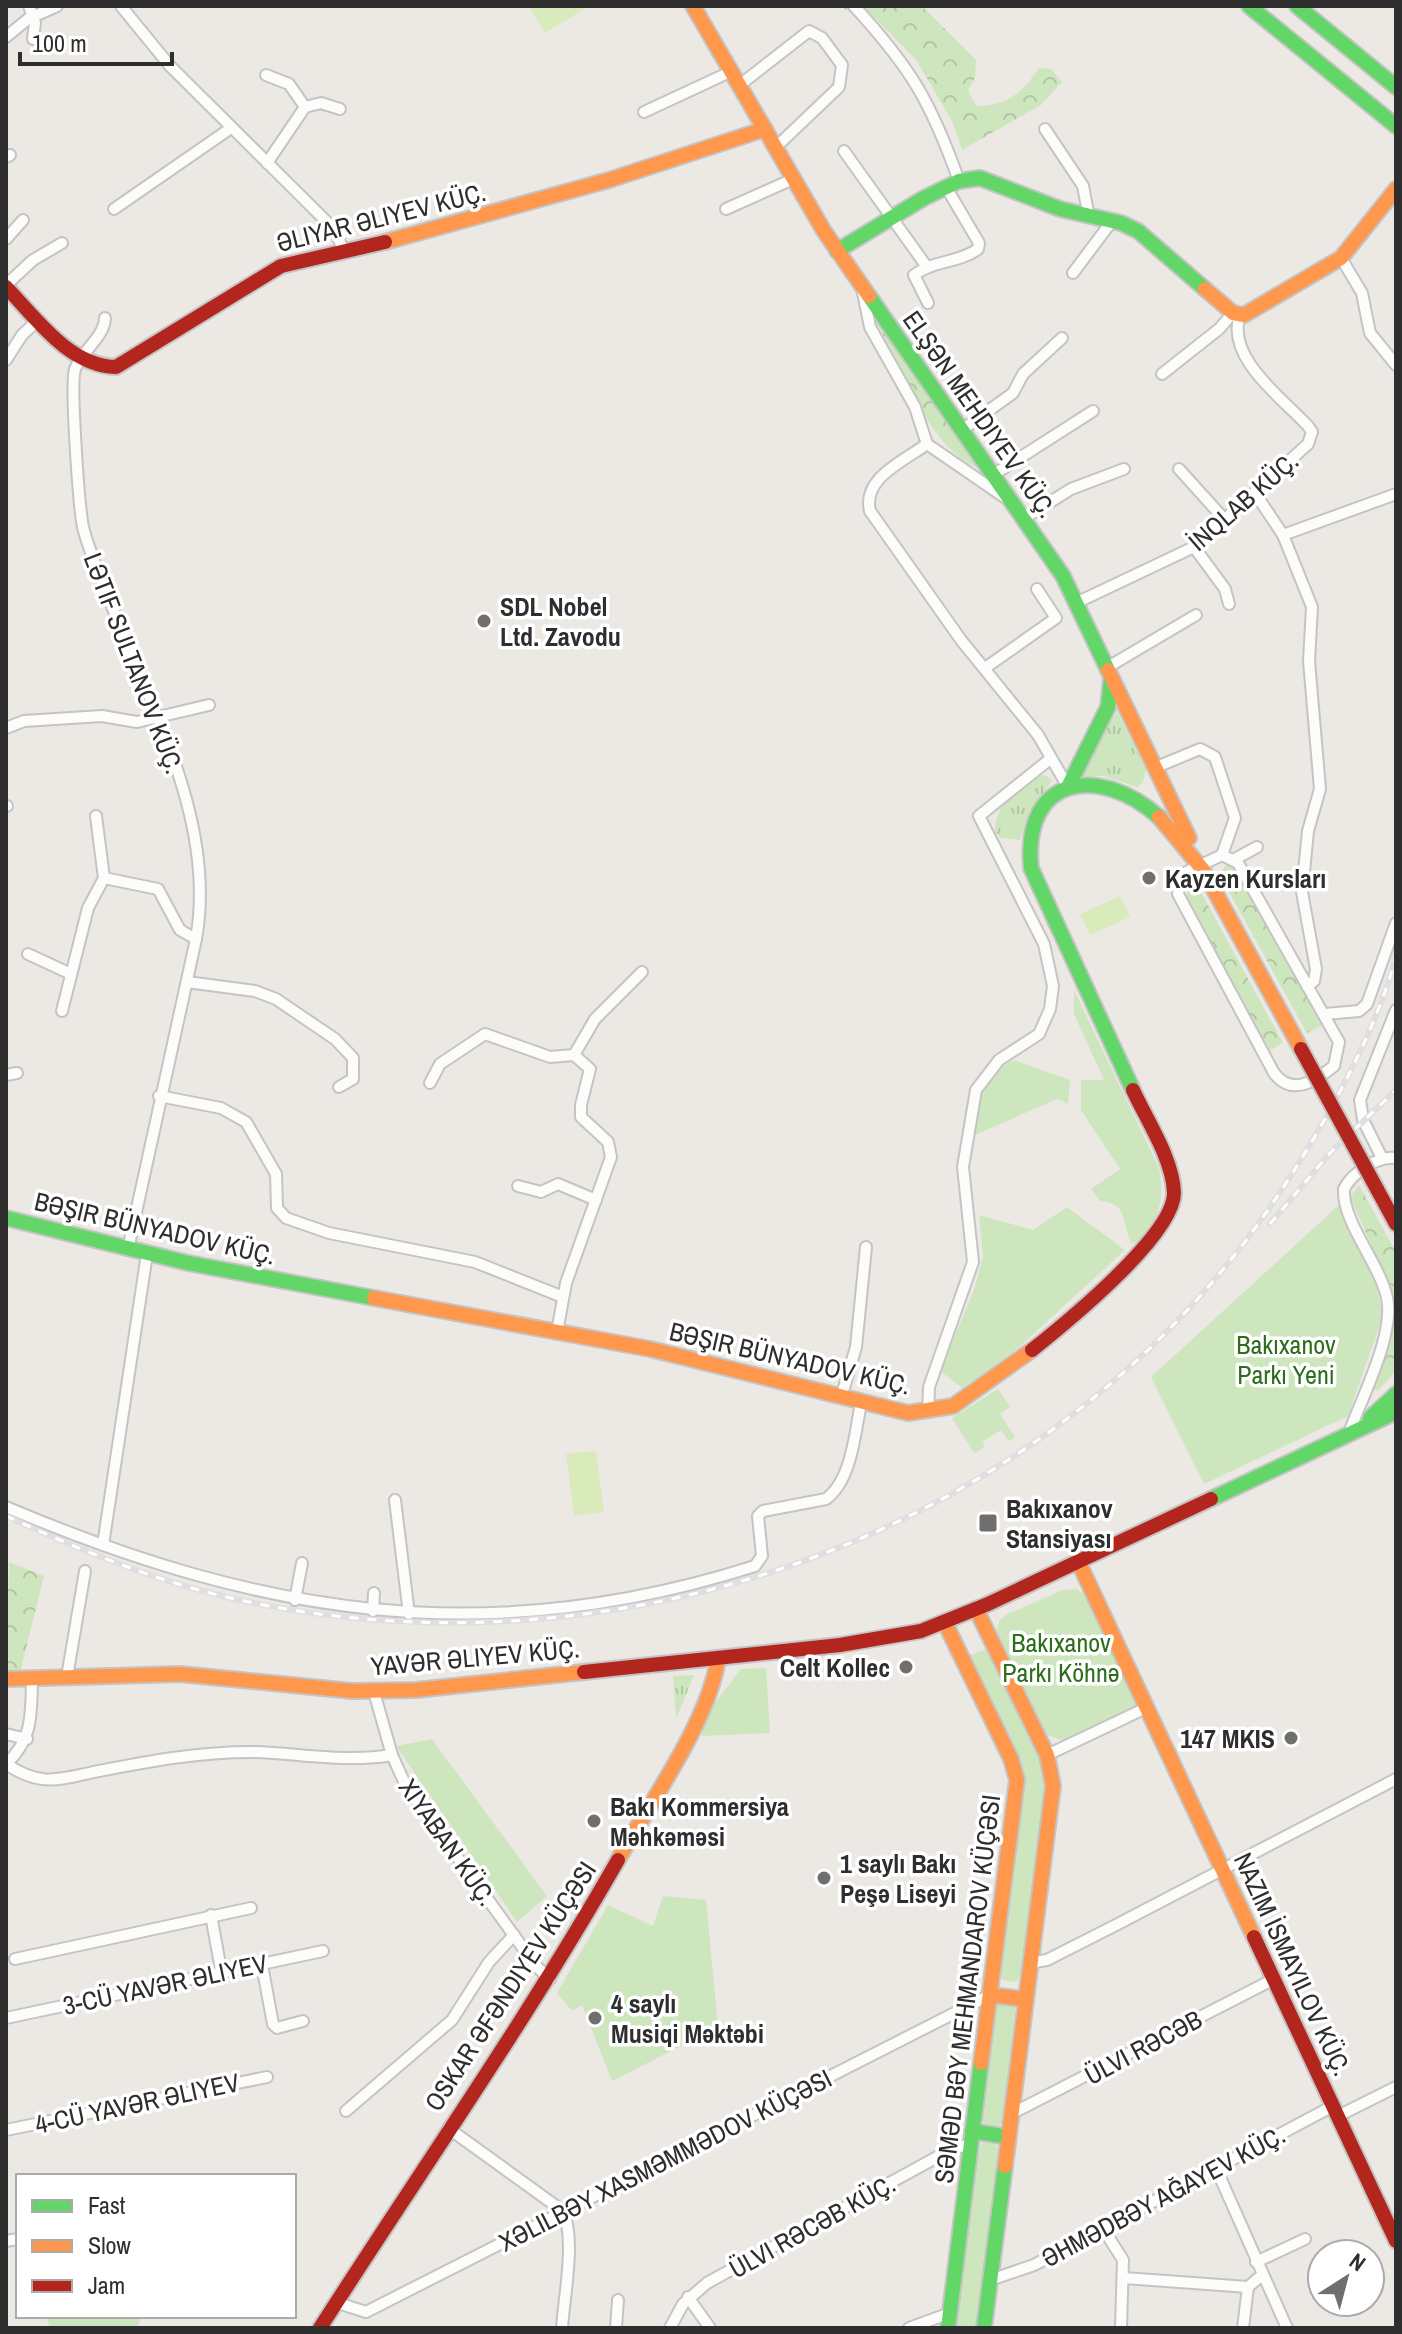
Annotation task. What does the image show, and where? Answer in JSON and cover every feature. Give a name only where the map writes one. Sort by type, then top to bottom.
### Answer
[{"type":"main road","name":"ELŞƏN MEHDIYEV KÜÇ.","points":[[693,6],[837,251],[1078,602],[1201,864]]},
{"type":"main road","points":[[1249,6],[1396,126]]},
{"type":"main road","points":[[1297,6],[1396,87]]},
{"type":"main road","name":"ƏLIYAR ƏLIYEV KÜÇ.","points":[[6,286],[38,320],[81,357],[101,367],[116,367],[270,271],[343,249],[434,231],[609,180],[765,129]]},
{"type":"main road","points":[[837,251],[892,215],[953,184],[980,178],[1060,209],[1112,221],[1147,237],[1236,314],[1255,311],[1341,258],[1396,189]]},
{"type":"main road","points":[[1108,667],[1112,693],[1110,702],[1072,771],[1068,787],[1096,783],[1122,791],[1162,818],[1201,864],[1396,1224]]},
{"type":"main road","name":"BƏŞIR BÜNYADOV KÜÇ.","points":[[6,1218],[147,1254],[650,1349],[901,1412],[928,1412],[956,1405],[1011,1370],[1148,1244],[1172,1206],[1174,1187],[1166,1161],[1031,868],[1028,848],[1032,826],[1050,800],[1068,787]]},
{"type":"main road","points":[[1349,1433],[1396,1394]]},
{"type":"main road","points":[[984,2328],[1023,1999],[1053,1786],[1047,1755],[989,1637],[982,1607],[1396,1412]]},
{"type":"main road","points":[[1078,1561],[1396,2241]]},
{"type":"main road","name":"YAVƏR ƏLIYEV KÜÇ.","points":[[6,1679],[202,1674],[374,1692],[866,1642],[945,1623],[982,1607]]},
{"type":"main road","name":"SƏMƏD BƏY MEHMANDAROV KÜÇƏSI","points":[[945,1623],[1011,1759],[1017,1780],[949,2321]]},
{"type":"main road","name":"OSKAR ƏFƏNDIYEV KÜÇƏSI","points":[[320,2328],[448,2128],[550,1979],[697,1720],[715,1679],[718,1659]]},
{"type":"main road","points":[[990,1995],[1023,1999]]},
{"type":"main road","points":[[971,2138],[1008,2137]]},
{"type":"street","points":[[6,37],[31,11],[57,6]]},
{"type":"street","points":[[121,6],[142,36],[334,229],[343,249]]},
{"type":"street","points":[[854,6],[911,72],[937,121],[953,184],[975,234],[978,249],[917,272],[914,279],[928,303]]},
{"type":"street","points":[[31,11],[33,39]]},
{"type":"street","points":[[741,84],[809,31],[822,38],[842,65],[839,87],[776,147]]},
{"type":"street","points":[[644,112],[732,71]]},
{"type":"street","points":[[266,75],[285,81],[305,107]]},
{"type":"street","points":[[267,163],[305,107],[321,103],[340,109]]},
{"type":"street","points":[[114,209],[231,128]]},
{"type":"street","points":[[1045,129],[1083,186],[1089,217]]},
{"type":"street","points":[[844,151],[927,267]]},
{"type":"street","points":[[726,209],[793,179]]},
{"type":"street","points":[[6,239],[23,220]]},
{"type":"street","points":[[1073,273],[1112,221]]},
{"type":"street","points":[[6,286],[33,260],[62,243]]},
{"type":"street","points":[[1341,258],[1362,293],[1370,333],[1396,365]]},
{"type":"street","points":[[861,286],[870,327],[915,407],[927,444],[1012,502]]},
{"type":"street","points":[[1162,374],[1236,314]]},
{"type":"street","name":"İNQLAB KÜÇ.","points":[[1078,602],[1138,570],[1194,547],[1308,444],[1312,432],[1245,358],[1236,337],[1236,314]]},
{"type":"street","points":[[81,357],[104,328],[105,318]]},
{"type":"street","points":[[6,360],[22,335],[38,320]]},
{"type":"street","points":[[962,430],[1013,393],[1023,374],[1062,338]]},
{"type":"street","name":"LƏTIF SULTANOV KÜÇ.","points":[[81,357],[73,384],[83,527],[170,746],[192,833],[201,903],[187,982],[159,1096],[128,1249]]},
{"type":"street","points":[[993,475],[1093,411]]},
{"type":"street","points":[[927,444],[873,484],[868,504],[875,520],[925,592],[1030,724],[1068,787]]},
{"type":"street","points":[[1023,519],[1071,489],[1124,469]]},
{"type":"street","points":[[1179,469],[1225,520]]},
{"type":"street","points":[[1255,493],[1283,535],[1312,607],[1309,661],[1320,789],[1310,825],[1303,877],[1303,902],[1316,969],[1314,981],[1307,986]]},
{"type":"street","points":[[1283,535],[1396,494]]},
{"type":"street","points":[[1194,547],[1225,589],[1229,604]]},
{"type":"street","points":[[985,668],[1056,618],[1037,589]]},
{"type":"street","points":[[1108,667],[1196,615]]},
{"type":"street","points":[[6,728],[24,721],[86,717],[137,722],[209,705]]},
{"type":"street","points":[[1154,768],[1200,749],[1207,750],[1215,757],[1235,818],[1222,855]]},
{"type":"street","points":[[928,1412],[929,1387],[973,1262],[963,1167],[976,1090],[999,1060],[1039,1034],[1050,1009],[1053,986],[1044,944],[979,816],[1050,759]]},
{"type":"street","points":[[62,1011],[88,908],[104,878],[96,816]]},
{"type":"street","points":[[1235,859],[1257,847]]},
{"type":"street","points":[[1222,855],[1235,859],[1307,986],[1339,1042],[1337,1063],[1301,1086],[1292,1087],[1282,1083],[1178,894],[1180,875],[1222,855]]},
{"type":"street","points":[[104,878],[158,889],[180,930],[196,939]]},
{"type":"street","points":[[1325,1014],[1364,1008],[1396,923]]},
{"type":"street","points":[[28,954],[71,974]]},
{"type":"street","points":[[574,1055],[595,1019],[642,972]]},
{"type":"street","points":[[187,982],[266,994],[327,1033],[349,1053],[354,1066],[353,1079],[339,1087]]},
{"type":"street","points":[[1382,1158],[1363,1120],[1360,1100],[1396,1010]]},
{"type":"street","points":[[430,1083],[440,1064],[485,1034],[550,1057],[574,1055],[590,1069],[581,1117],[611,1147],[563,1297],[557,1332]]},
{"type":"street","points":[[159,1096],[221,1108],[246,1122],[276,1174],[277,1208],[286,1218],[329,1233],[475,1262],[563,1297]]},
{"type":"street","points":[[1349,1433],[1389,1313],[1383,1284],[1346,1206],[1344,1189],[1353,1176],[1382,1158],[1396,1158]]},
{"type":"street","points":[[518,1186],[541,1192],[558,1184],[596,1200]]},
{"type":"street","points":[[841,1398],[856,1347],[866,1247]]},
{"type":"street","points":[[103,1545],[147,1254]]},
{"type":"street","points":[[6,1507],[103,1545],[221,1582],[295,1600],[409,1614],[485,1613],[606,1603],[666,1592],[755,1566],[762,1556],[758,1516],[763,1511],[826,1499],[833,1493],[851,1454],[861,1403]]},
{"type":"street","points":[[395,1500],[409,1614]]},
{"type":"street","points":[[295,1600],[302,1563]]},
{"type":"street","points":[[67,1677],[85,1571]]},
{"type":"street","points":[[373,1611],[374,1593]]},
{"type":"street","points":[[32,1680],[27,1739],[6,1764],[38,1781],[170,1757],[249,1752],[363,1760],[392,1755]]},
{"type":"street","name":"XIYABAN KÜÇ.","points":[[374,1692],[392,1755],[406,1786],[514,1935],[550,1979]]},
{"type":"street","points":[[1047,1755],[1146,1708]]},
{"type":"street","points":[[6,1734],[27,1739]]},
{"type":"street","points":[[1029,1963],[1047,1960],[1396,1779]]},
{"type":"street","points":[[15,1959],[251,1908]]},
{"type":"street","points":[[211,1915],[221,1970]]},
{"type":"street","points":[[346,2111],[452,2020],[489,1962],[514,1935]]},
{"type":"street","name":"3-CÜ YAVƏR ƏLIYEV","points":[[6,2018],[221,1970],[262,1965],[323,1951]]},
{"type":"street","points":[[262,1965],[273,2024],[277,2028],[303,2021]]},
{"type":"street","name":"ÜLVI RƏCƏB","points":[[1011,2114],[1274,1979]]},
{"type":"street","name":"XƏLILBƏY XASMƏMMƏDOV KÜÇƏSI","points":[[338,2303],[366,2312],[990,1995]]},
{"type":"street","name":"4-CÜ YAVƏR ƏLIYEV","points":[[6,2130],[267,2077]]},
{"type":"street","name":"ƏHMƏDBƏY AĞAYEV KÜÇ.","points":[[990,2280],[1034,2265],[1215,2166],[1335,2111],[1396,2087]]},
{"type":"street","points":[[448,2128],[563,2211],[567,2224],[567,2260],[562,2328]]},
{"type":"street","name":"ÜLVI RƏCƏB KÜÇ.","points":[[670,2328],[688,2297],[707,2283],[971,2138]]},
{"type":"street","points":[[1215,2166],[1287,2328]]},
{"type":"street","points":[[1102,2227],[1121,2255],[1124,2278],[1121,2328]]},
{"type":"street","points":[[1256,2262],[1305,2239]]},
{"type":"street","points":[[1243,2328],[1248,2287],[1262,2275]]},
{"type":"street","points":[[1124,2278],[1248,2287]]},
{"type":"street","points":[[688,2297],[710,2328]]},
{"type":"street","points":[[616,2328],[618,2300]]},
{"type":"street","points":[[909,2328],[949,2321]]},
{"type":"green space","points":[[529,6],[589,6],[545,33]]},
{"type":"green space","points":[[839,6],[922,6],[976,60],[975,78],[968,90],[976,106],[1005,101],[1026,84],[1039,68],[1051,69],[1062,82],[1041,105],[962,150],[953,123],[917,61],[874,17],[850,12]]},
{"type":"green space","points":[[876,321],[981,468],[948,447],[933,428],[906,383]]},
{"type":"green space","points":[[1117,711],[1146,770],[1143,782],[1137,787],[1103,776],[1079,776]]},
{"type":"green space","points":[[1045,775],[1052,781],[1029,812],[1020,840],[1001,838],[995,832],[1004,804],[1018,788]]},
{"type":"green space","points":[[1230,860],[1323,1025],[1307,1033],[1219,874]]},
{"type":"green space","points":[[1196,883],[1283,1043],[1268,1051],[1185,900],[1188,889]]},
{"type":"green space","points":[[1120,896],[1130,917],[1090,935],[1080,914]]},
{"type":"green space","points":[[1074,990],[1159,1168],[1161,1189],[1158,1210],[1149,1229],[1132,1244],[1120,1210],[1100,1201],[1091,1189],[1120,1169],[1081,1110],[1081,1080],[1104,1080],[1074,1014]]},
{"type":"green space","points":[[1014,1060],[1070,1080],[1068,1104],[1057,1099],[973,1136],[988,1082],[1003,1066]]},
{"type":"green space","points":[[1359,1185],[1396,1252],[1396,1371],[1378,1391],[1373,1389],[1373,1382],[1395,1315],[1390,1287],[1350,1197]]},
{"type":"green space","name":"Bakıxanov Parkı Yeni","points":[[1339,1205],[1375,1279],[1383,1316],[1348,1416],[1204,1484],[1151,1377]]},
{"type":"green space","points":[[1067,1207],[1125,1250],[1005,1360],[962,1388],[940,1371],[974,1290],[983,1257],[979,1215],[1033,1230]]},
{"type":"green space","points":[[998,1389],[1010,1407],[1000,1414],[1015,1437],[1009,1441],[1001,1430],[982,1442],[985,1447],[974,1453],[952,1418]]},
{"type":"green space","points":[[596,1451],[604,1512],[574,1516],[566,1454]]},
{"type":"green space","points":[[9,1562],[44,1576],[20,1673],[6,1672]]},
{"type":"green space","name":"Bakıxanov Parkı Köhnə","points":[[1077,1589],[1090,1599],[1138,1706],[1063,1741],[1043,1733],[996,1633],[1000,1620],[1006,1615],[1063,1590]]},
{"type":"green space","points":[[986,1649],[1039,1757],[1046,1782],[1022,1975],[1015,1982],[1003,1980],[997,1972],[1026,1783],[1021,1764],[969,1656]]},
{"type":"green space","points":[[766,1668],[770,1733],[702,1736],[702,1719],[741,1669]]},
{"type":"green space","points":[[694,1675],[676,1719],[673,1676]]},
{"type":"green space","points":[[432,1739],[547,1896],[517,1922],[396,1746]]},
{"type":"green space","points":[[663,1896],[706,1900],[718,2027],[612,2081],[582,2005],[572,2011],[557,1993],[608,1905],[653,1926]]},
{"type":"green space","points":[[996,2002],[1016,2004],[1002,2122],[997,2128],[986,2126],[982,2119]]},
{"type":"green space","points":[[983,2142],[995,2144],[999,2151],[977,2328],[956,2328],[979,2149]]},
{"type":"green space","points":[[47,2318],[140,2318],[138,2328],[50,2328]]},
{"type":"railway","points":[[6,1516],[112,1561],[194,1589],[369,1619],[517,1621],[664,1601],[806,1560],[941,1500],[1065,1420],[1176,1323],[1270,1207],[1307,1150],[1360,1052],[1387,987],[1396,956]]},
{"type":"railway","points":[[1270,1224],[1329,1154],[1396,1090]]},
{"type":"traffic: fast","points":[[1249,6],[1396,126]]},
{"type":"traffic: fast","points":[[1297,6],[1396,87]]},
{"type":"traffic: fast","points":[[837,251],[924,198],[959,181],[980,178],[1060,209],[1121,223],[1138,231],[1205,289]]},
{"type":"traffic: fast","points":[[869,296],[1063,576],[1108,670]]},
{"type":"traffic: fast","points":[[1068,787],[1108,707],[1111,679]]},
{"type":"traffic: fast","points":[[1133,1090],[1031,868],[1031,837],[1039,813],[1052,797],[1069,788],[1090,785],[1112,790],[1136,800],[1159,817]]},
{"type":"traffic: fast","points":[[6,1218],[188,1263],[374,1298]]},
{"type":"traffic: fast","points":[[1370,1418],[1396,1394]]},
{"type":"traffic: fast","points":[[1211,1499],[1396,1412]]},
{"type":"traffic: fast","points":[[948,2328],[981,2063]]},
{"type":"traffic: fast","points":[[972,2131],[1008,2137]]},
{"type":"traffic: fast","points":[[984,2328],[1005,2166]]},
{"type":"traffic: slow","points":[[693,6],[824,231],[869,296]]},
{"type":"traffic: slow","points":[[385,242],[609,180],[765,129]]},
{"type":"traffic: slow","points":[[1205,289],[1233,313],[1244,315],[1341,258],[1396,189]]},
{"type":"traffic: slow","points":[[1108,670],[1189,838]]},
{"type":"traffic: slow","points":[[1159,817],[1203,870],[1301,1049]]},
{"type":"traffic: slow","points":[[374,1298],[650,1349],[908,1413],[953,1406],[1032,1350]]},
{"type":"traffic: slow","points":[[1078,1561],[1254,1937]]},
{"type":"traffic: slow","points":[[976,1609],[1047,1755],[1053,1786],[1005,2166]]},
{"type":"traffic: slow","points":[[945,1623],[1011,1759],[1017,1780],[981,2063]]},
{"type":"traffic: slow","points":[[618,1860],[691,1735],[703,1709],[718,1659]]},
{"type":"traffic: slow","points":[[6,1679],[180,1674],[352,1691],[416,1690],[584,1672]]},
{"type":"traffic: slow","points":[[990,1995],[1023,1999]]},
{"type":"traffic: jam","points":[[6,287],[68,349],[99,365],[116,367],[281,266],[385,242]]},
{"type":"traffic: jam","points":[[1301,1049],[1377,1189]]},
{"type":"traffic: jam","points":[[1032,1350],[1116,1277],[1157,1231],[1169,1211],[1174,1193],[1173,1180],[1158,1140],[1133,1090]]},
{"type":"traffic: jam","points":[[1377,1189],[1396,1224]]},
{"type":"traffic: jam","points":[[584,1672],[840,1645],[921,1631],[988,1604],[1211,1499]]},
{"type":"traffic: jam","points":[[320,2328],[510,2038],[618,1860]]},
{"type":"traffic: jam","points":[[1254,1937],[1396,2241]]},
{"type":"place","name":"SDL Nobel Ltd. Zavodu","points":[[484,621]]},
{"type":"place","name":"Kayzen Kursları","points":[[1149,878]]},
{"type":"place","name":"Bakıxanov Stansiyası","points":[[988,1523]]},
{"type":"place","name":"Celt Kollec","points":[[906,1667]]},
{"type":"place","name":"147 MKIS","points":[[1291,1738]]},
{"type":"place","name":"Bakı Kommersiya Məhkəməsi","points":[[594,1821]]},
{"type":"place","name":"1 saylı Bakı Peşə Liseyi","points":[[824,1878]]},
{"type":"place","name":"4 saylı Musiqi Məktəbi","points":[[595,2018]]}]
